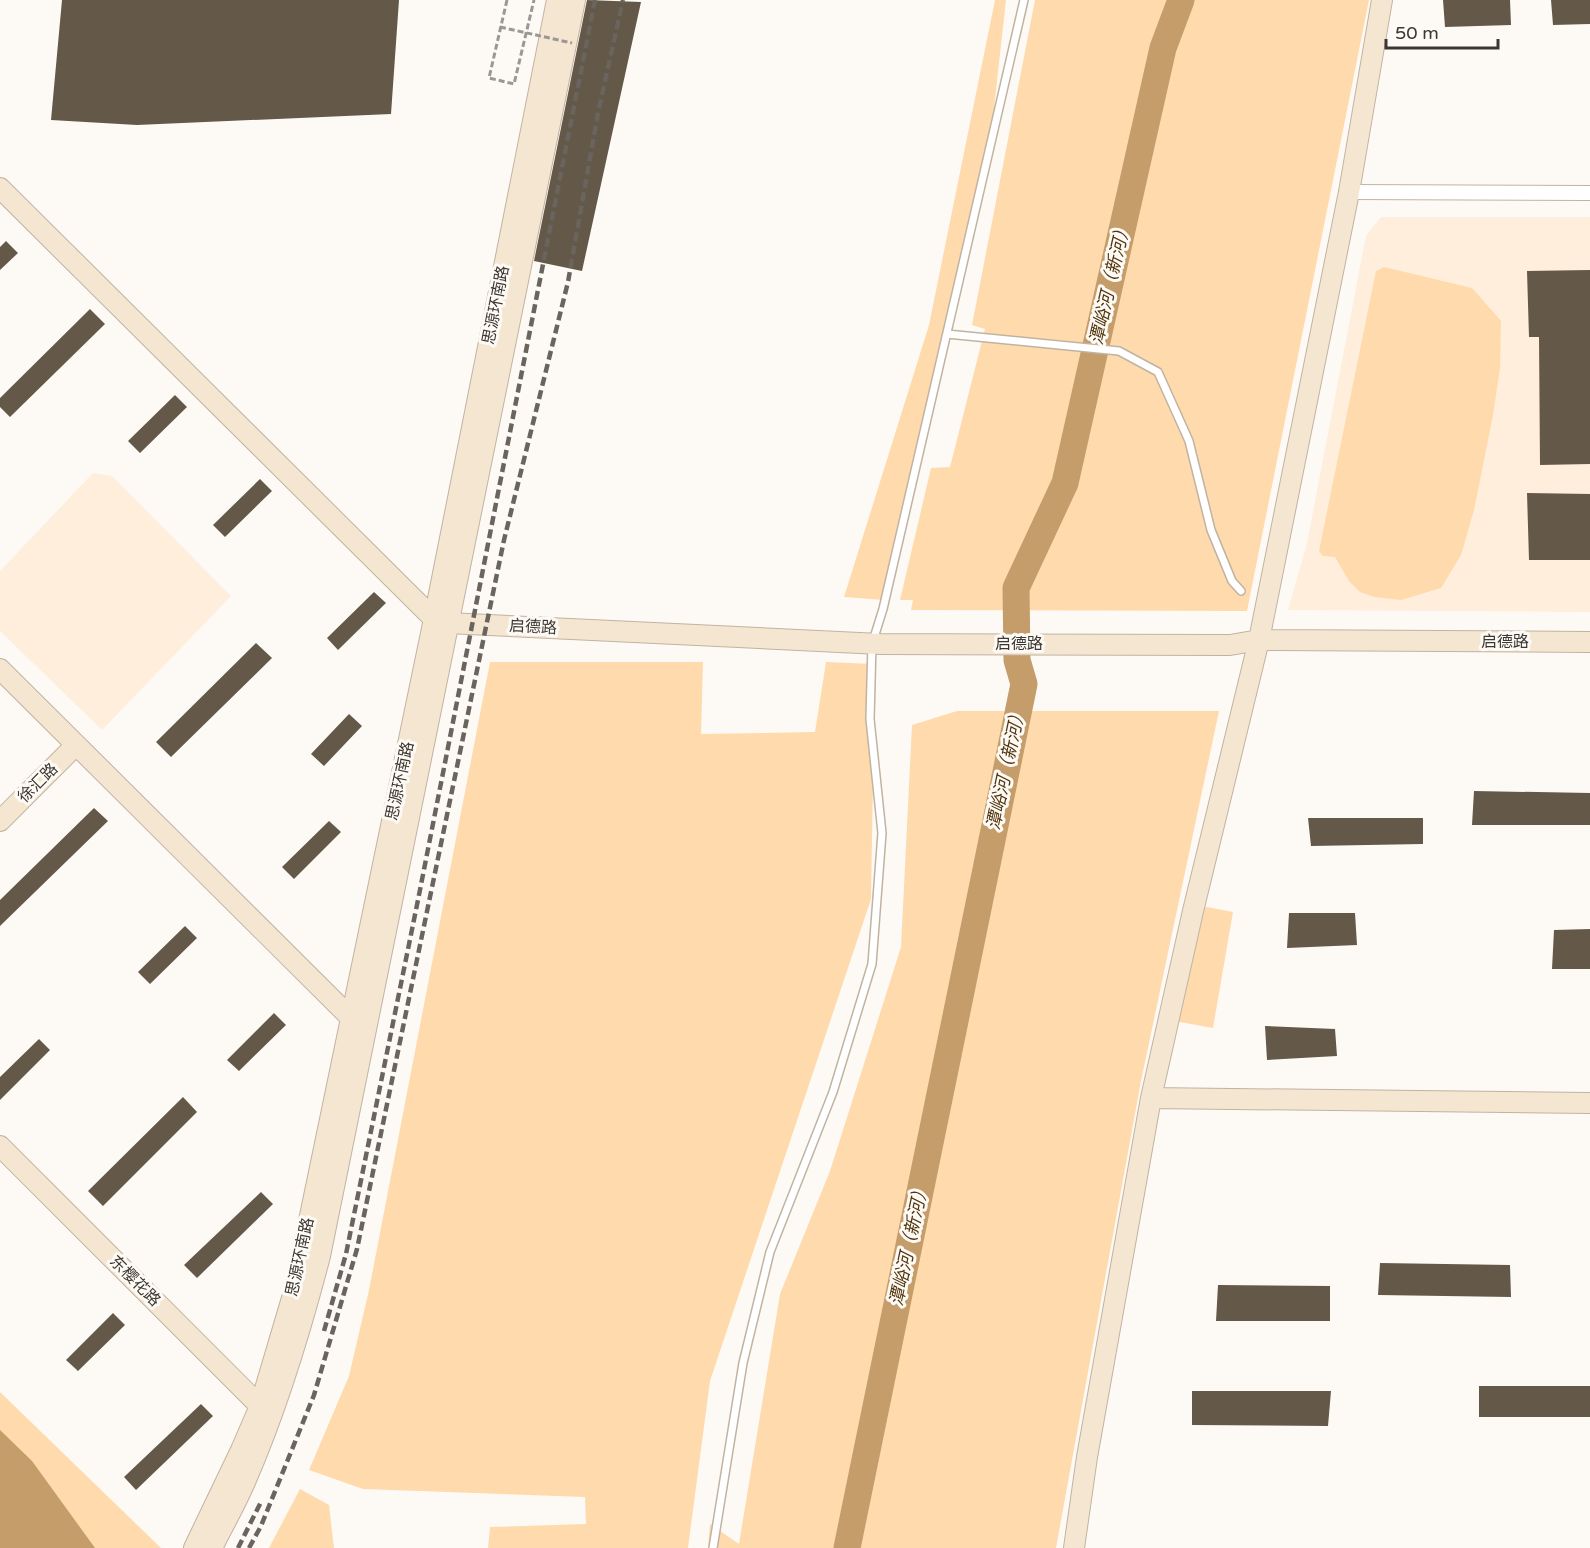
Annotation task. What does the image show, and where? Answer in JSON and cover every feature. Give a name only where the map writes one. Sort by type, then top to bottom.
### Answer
[{"type":"street","name":"思源环南路","points":[[441,621],[557,0]]},
{"type":"street","name":"思源环南路","points":[[212,1548],[244,1483],[266,1409],[305,1313],[320,1256],[359,1020],[441,621],[575,0]]},
{"type":"street","points":[[1074,1548],[1087,1457],[1151,1098],[1193,911],[1259,640],[1349,192],[1382,0]]},
{"type":"street","points":[[0,188],[441,621]]},
{"type":"street","points":[[1349,192],[1590,193]]},
{"type":"street","name":"启德路","points":[[441,621],[876,644],[1230,645],[1259,640],[1590,642]]},
{"type":"street","points":[[0,669],[359,1020]]},
{"type":"street","name":"徐汇路","points":[[0,820],[76,745]]},
{"type":"street","points":[[1151,1098],[1590,1103]]},
{"type":"street","name":"东樱花路","points":[[0,1146],[266,1409]]},
{"type":"street","name":"思源环南路","points":[[194,1548],[242,1450],[266,1409]]},
{"type":"lane","points":[[713,1548],[743,1364],[770,1252],[833,1092],[872,964],[882,833],[870,719],[876,644],[1024,0]]},
{"type":"lane","points":[[947,334],[1119,351],[1158,372],[1188,441],[1211,530],[1232,581],[1241,591]]},
{"type":"path","points":[[507,0],[489,78],[514,84],[534,0]]},
{"type":"path","points":[[500,27],[572,44]]},
{"type":"shaded area","points":[[995,0],[1006,0],[987,171],[884,600],[844,597],[929,325]]},
{"type":"shaded area","points":[[1035,0],[1369,0],[1247,611],[911,610],[913,600],[900,600],[931,468],[950,467],[985,329],[972,325]]},
{"type":"shaded area","points":[[1381,217],[1590,217],[1590,612],[1288,610],[1307,543],[1366,236]]},
{"type":"shaded area","points":[[1384,267],[1472,288],[1501,321],[1500,368],[1493,415],[1474,510],[1461,555],[1441,588],[1401,600],[1374,597],[1360,592],[1349,581],[1335,557],[1323,556],[1319,551],[1376,271]]},
{"type":"shaded area","points":[[93,473],[112,476],[231,596],[102,730],[0,631],[0,571]]},
{"type":"shaded area","points":[[490,662],[703,662],[701,734],[815,732],[826,662],[875,664],[871,899],[710,1381],[688,1548],[488,1548],[490,1527],[586,1524],[585,1497],[363,1489],[309,1470],[349,1376],[369,1290]]},
{"type":"shaded area","points":[[957,711],[1219,711],[1141,1081],[1056,1548],[708,1548],[710,1524],[739,1544],[780,1294],[830,1171],[901,947],[912,725]]},
{"type":"shaded area","points":[[1191,904],[1233,912],[1213,1028],[1169,1020]]},
{"type":"shaded area","points":[[0,1392],[161,1548],[0,1548]]},
{"type":"shaded area","points":[[0,1430],[32,1461],[95,1548],[0,1548]]},
{"type":"shaded area","points":[[300,1489],[329,1505],[334,1548],[269,1548]]},
{"type":"building","points":[[62,0],[399,0],[391,114],[137,125],[51,120]]},
{"type":"building","points":[[587,0],[641,2],[582,271],[534,261]]},
{"type":"building","points":[[1443,0],[1510,0],[1511,25],[1445,27]]},
{"type":"building","points":[[1551,0],[1590,0],[1590,24],[1553,25]]},
{"type":"building","points":[[6,241],[18,253],[0,270],[0,247]]},
{"type":"building","points":[[1590,270],[1590,464],[1540,465],[1539,337],[1529,337],[1527,271]]},
{"type":"building","points":[[90,309],[105,324],[10,417],[0,407],[0,398]]},
{"type":"building","points":[[175,395],[187,407],[140,453],[128,441]]},
{"type":"building","points":[[260,479],[272,491],[225,537],[213,525]]},
{"type":"building","points":[[1527,493],[1590,494],[1590,560],[1529,560]]},
{"type":"building","points":[[374,592],[386,603],[338,650],[327,638]]},
{"type":"building","points":[[256,643],[272,658],[171,757],[156,742]]},
{"type":"building","points":[[349,714],[362,726],[324,766],[311,754]]},
{"type":"building","points":[[1474,791],[1590,793],[1590,825],[1472,825]]},
{"type":"building","points":[[94,808],[108,821],[0,926],[0,900]]},
{"type":"building","points":[[1308,818],[1423,818],[1423,844],[1311,846]]},
{"type":"building","points":[[329,821],[341,832],[294,879],[282,867]]},
{"type":"building","points":[[1289,913],[1355,913],[1357,945],[1287,948]]},
{"type":"building","points":[[185,926],[197,938],[150,984],[138,972]]},
{"type":"building","points":[[1590,929],[1590,969],[1552,969],[1554,930]]},
{"type":"building","points":[[274,1013],[286,1025],[239,1071],[227,1060]]},
{"type":"building","points":[[1265,1026],[1335,1029],[1337,1056],[1267,1060]]},
{"type":"building","points":[[39,1039],[50,1050],[0,1100],[0,1077]]},
{"type":"building","points":[[183,1097],[197,1112],[103,1206],[88,1191]]},
{"type":"building","points":[[261,1192],[273,1204],[197,1278],[184,1265]]},
{"type":"building","points":[[1380,1263],[1510,1265],[1511,1297],[1378,1295]]},
{"type":"building","points":[[1218,1285],[1330,1286],[1330,1321],[1216,1321]]},
{"type":"building","points":[[113,1313],[125,1325],[78,1371],[66,1360]]},
{"type":"building","points":[[1479,1386],[1590,1386],[1590,1417],[1479,1417]]},
{"type":"building","points":[[1192,1391],[1331,1391],[1328,1426],[1192,1425]]},
{"type":"building","points":[[201,1404],[213,1416],[136,1490],[124,1477]]},
{"type":"waterway","name":"潭峪河（新河）","points":[[847,1548],[1024,684],[1017,660],[1016,588],[1065,483],[1163,48],[1181,0]]},
{"type":"railway","points":[[324,1331],[346,1254],[595,0]]},
{"type":"railway","points":[[249,1548],[261,1526],[314,1395],[357,1249],[504,540],[568,282],[598,113],[623,0]]},
{"type":"railway","points":[[238,1548],[262,1500]]}]
